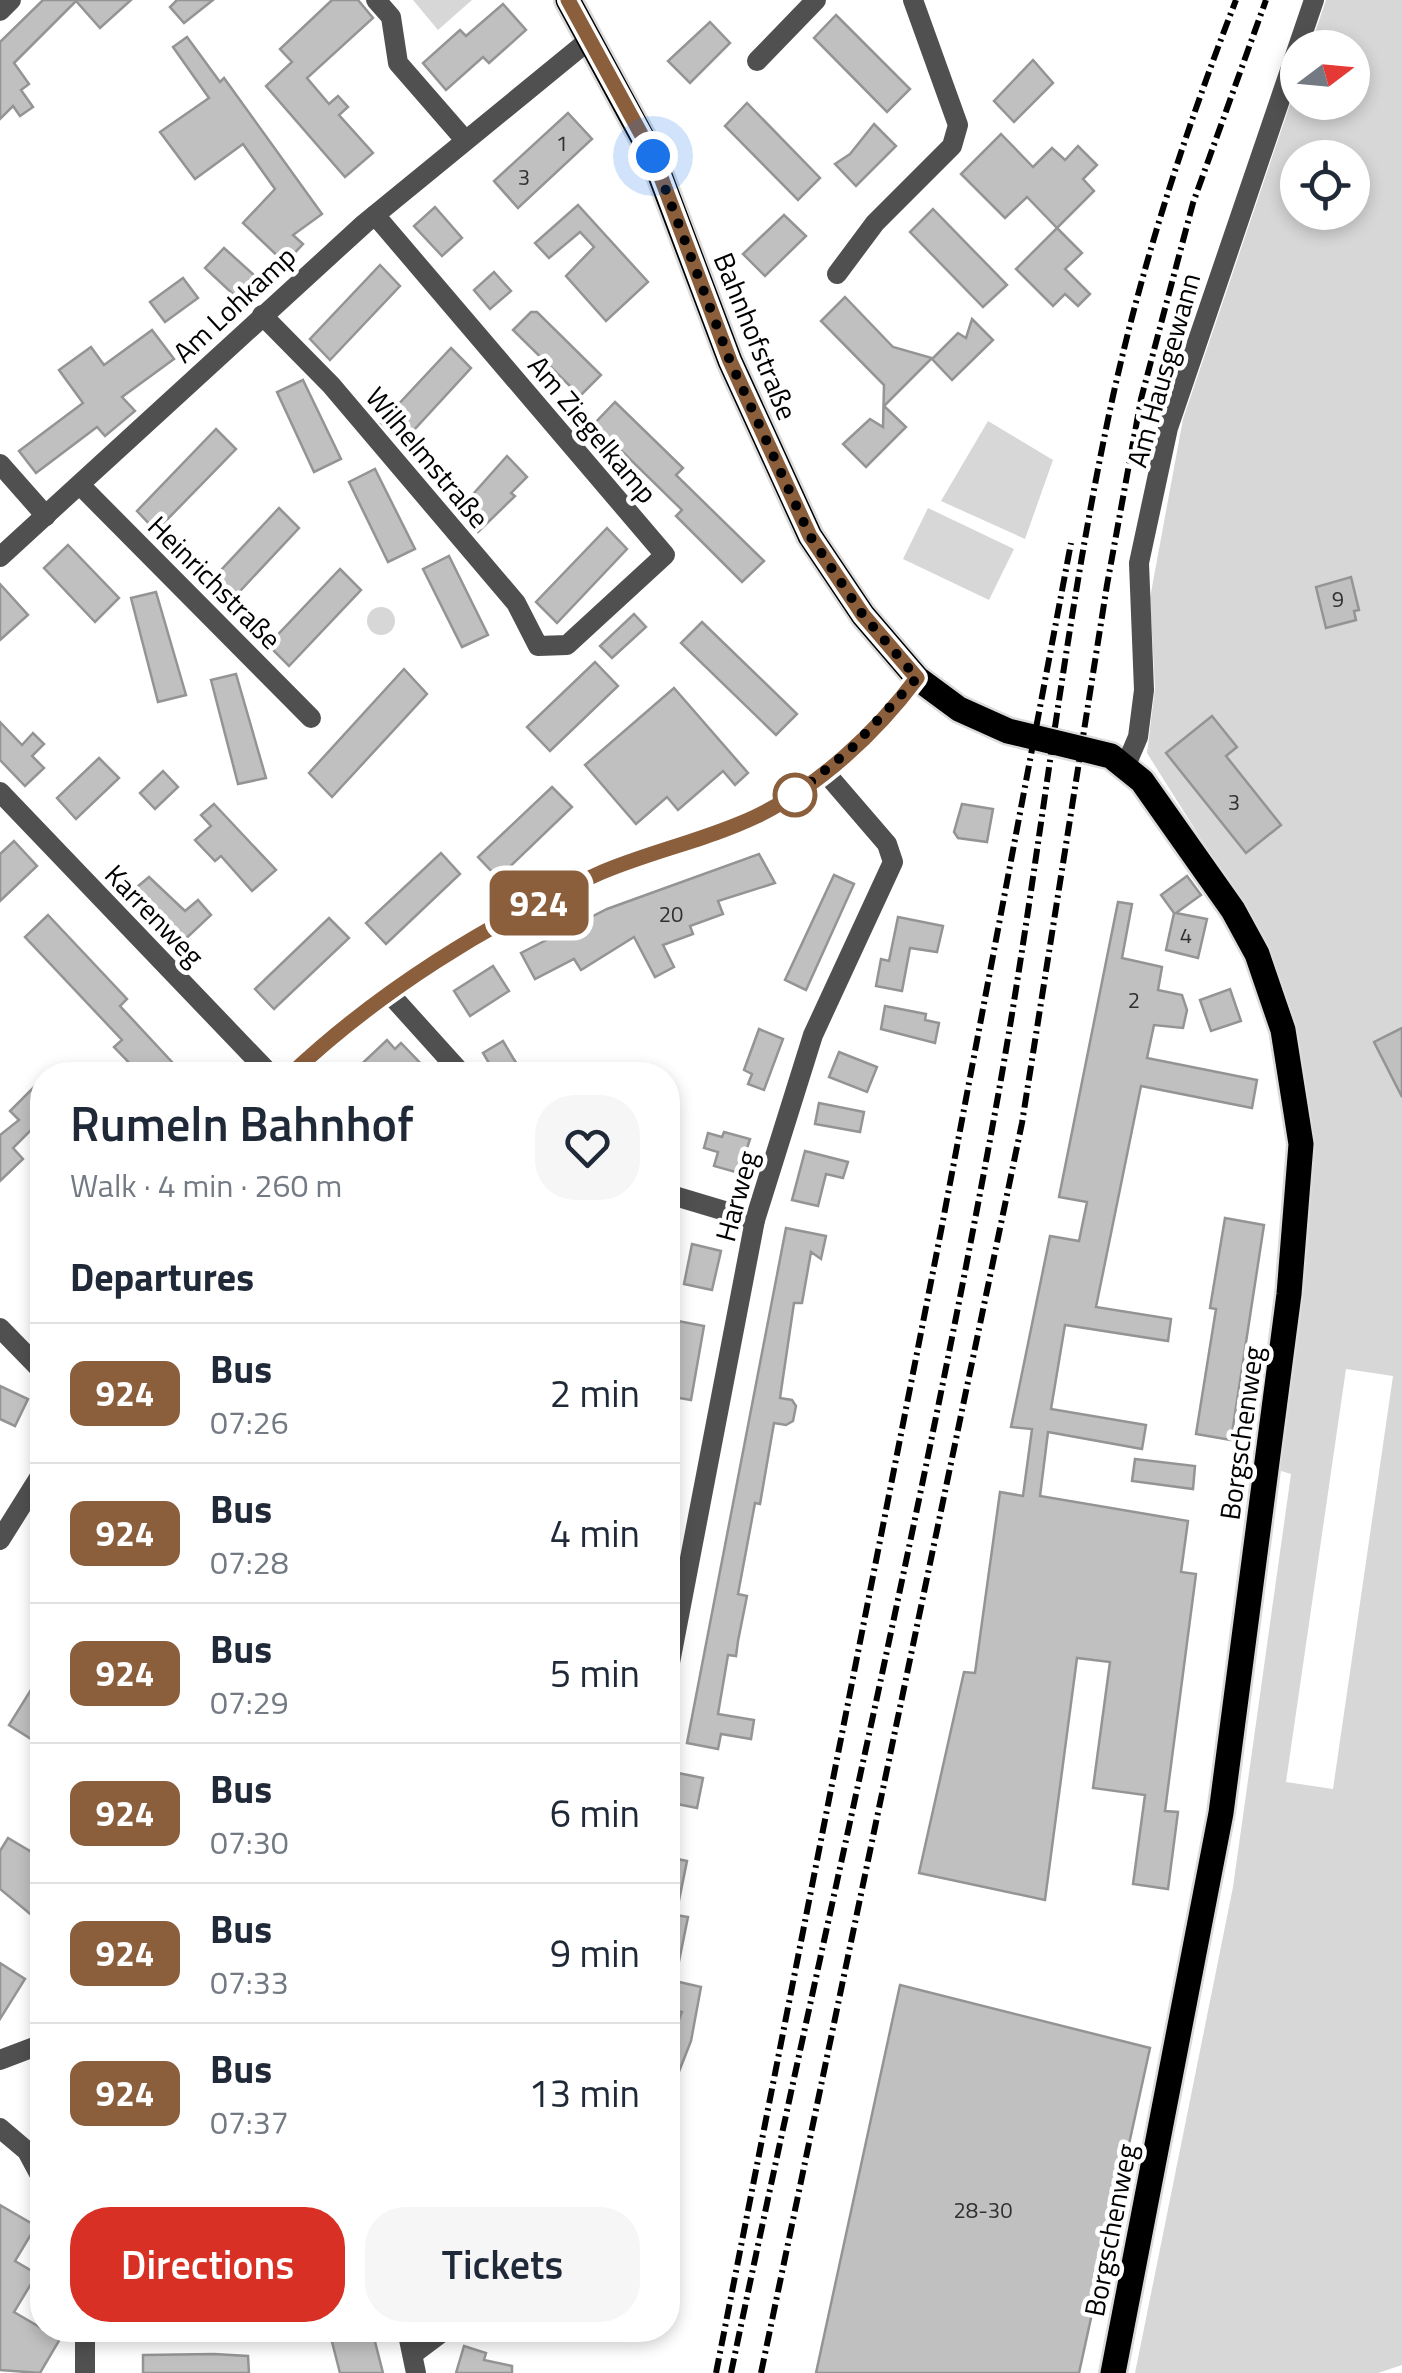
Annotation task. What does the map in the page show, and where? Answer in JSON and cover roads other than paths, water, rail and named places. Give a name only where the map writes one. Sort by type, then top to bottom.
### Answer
[{"type":"main road","name":"Bahnhofstraße","points":[[568,0],[653,156],[730,361],[810,536],[863,615],[917,678]]},
{"type":"main road","name":"Borgschenweg","points":[[917,678],[959,708],[1008,731],[1094,750],[1126,766],[1158,801],[1233,910],[1257,954],[1283,1030],[1302,1144],[1289,1294],[1221,1813],[1113,2373]]},
{"type":"street","points":[[0,11],[11,0]]},
{"type":"street","points":[[376,0],[391,17],[398,63],[466,140]]},
{"type":"street","points":[[757,61],[816,0]]},
{"type":"street","points":[[836,274],[875,224],[952,146],[958,125],[912,0]]},
{"type":"street","name":"Am Hausgewann","points":[[1126,766],[1138,737],[1144,690],[1139,563],[1168,428],[1314,0]]},
{"type":"street","name":"Am Lohkamp","points":[[0,556],[375,214],[589,40]]},
{"type":"street","name":"Am Ziegelkamp","points":[[375,214],[665,555],[567,645],[538,646]]},
{"type":"street","name":"Wilhelmstraße","points":[[262,315],[331,385],[516,604],[538,646]]},
{"type":"street","points":[[0,464],[46,516]]},
{"type":"street","name":"Heinrichstraße","points":[[80,486],[312,718]]},
{"type":"street","points":[[304,1062],[339,1028],[389,993],[534,906],[602,872],[756,817],[825,772],[917,678]]},
{"type":"street","name":"Harweg","points":[[680,1611],[755,1220],[813,1035],[893,862],[887,844],[825,772]]},
{"type":"street","name":"Karrenweg","points":[[0,792],[258,1062]]},
{"type":"street","points":[[389,993],[451,1062]]},
{"type":"street","points":[[680,1198],[755,1220]]},
{"type":"street","points":[[0,1328],[30,1358]]},
{"type":"street","points":[[0,1540],[30,1492]]},
{"type":"street","points":[[0,2060],[30,2049]]},
{"type":"street","points":[[0,2128],[30,2155]]},
{"type":"street","points":[[85,2342],[85,2373]]},
{"type":"street","points":[[414,2364],[435,2342]]},
{"type":"railway","points":[[731,2373],[902,1583],[966,1266],[1011,1018],[1079,573],[1113,396],[1167,196],[1236,0]]},
{"type":"railway","points":[[761,2373],[1022,1123],[1107,585],[1141,399],[1193,203],[1266,0]]},
{"type":"railway","points":[[716,2373],[941,1231],[1071,543]]}]
